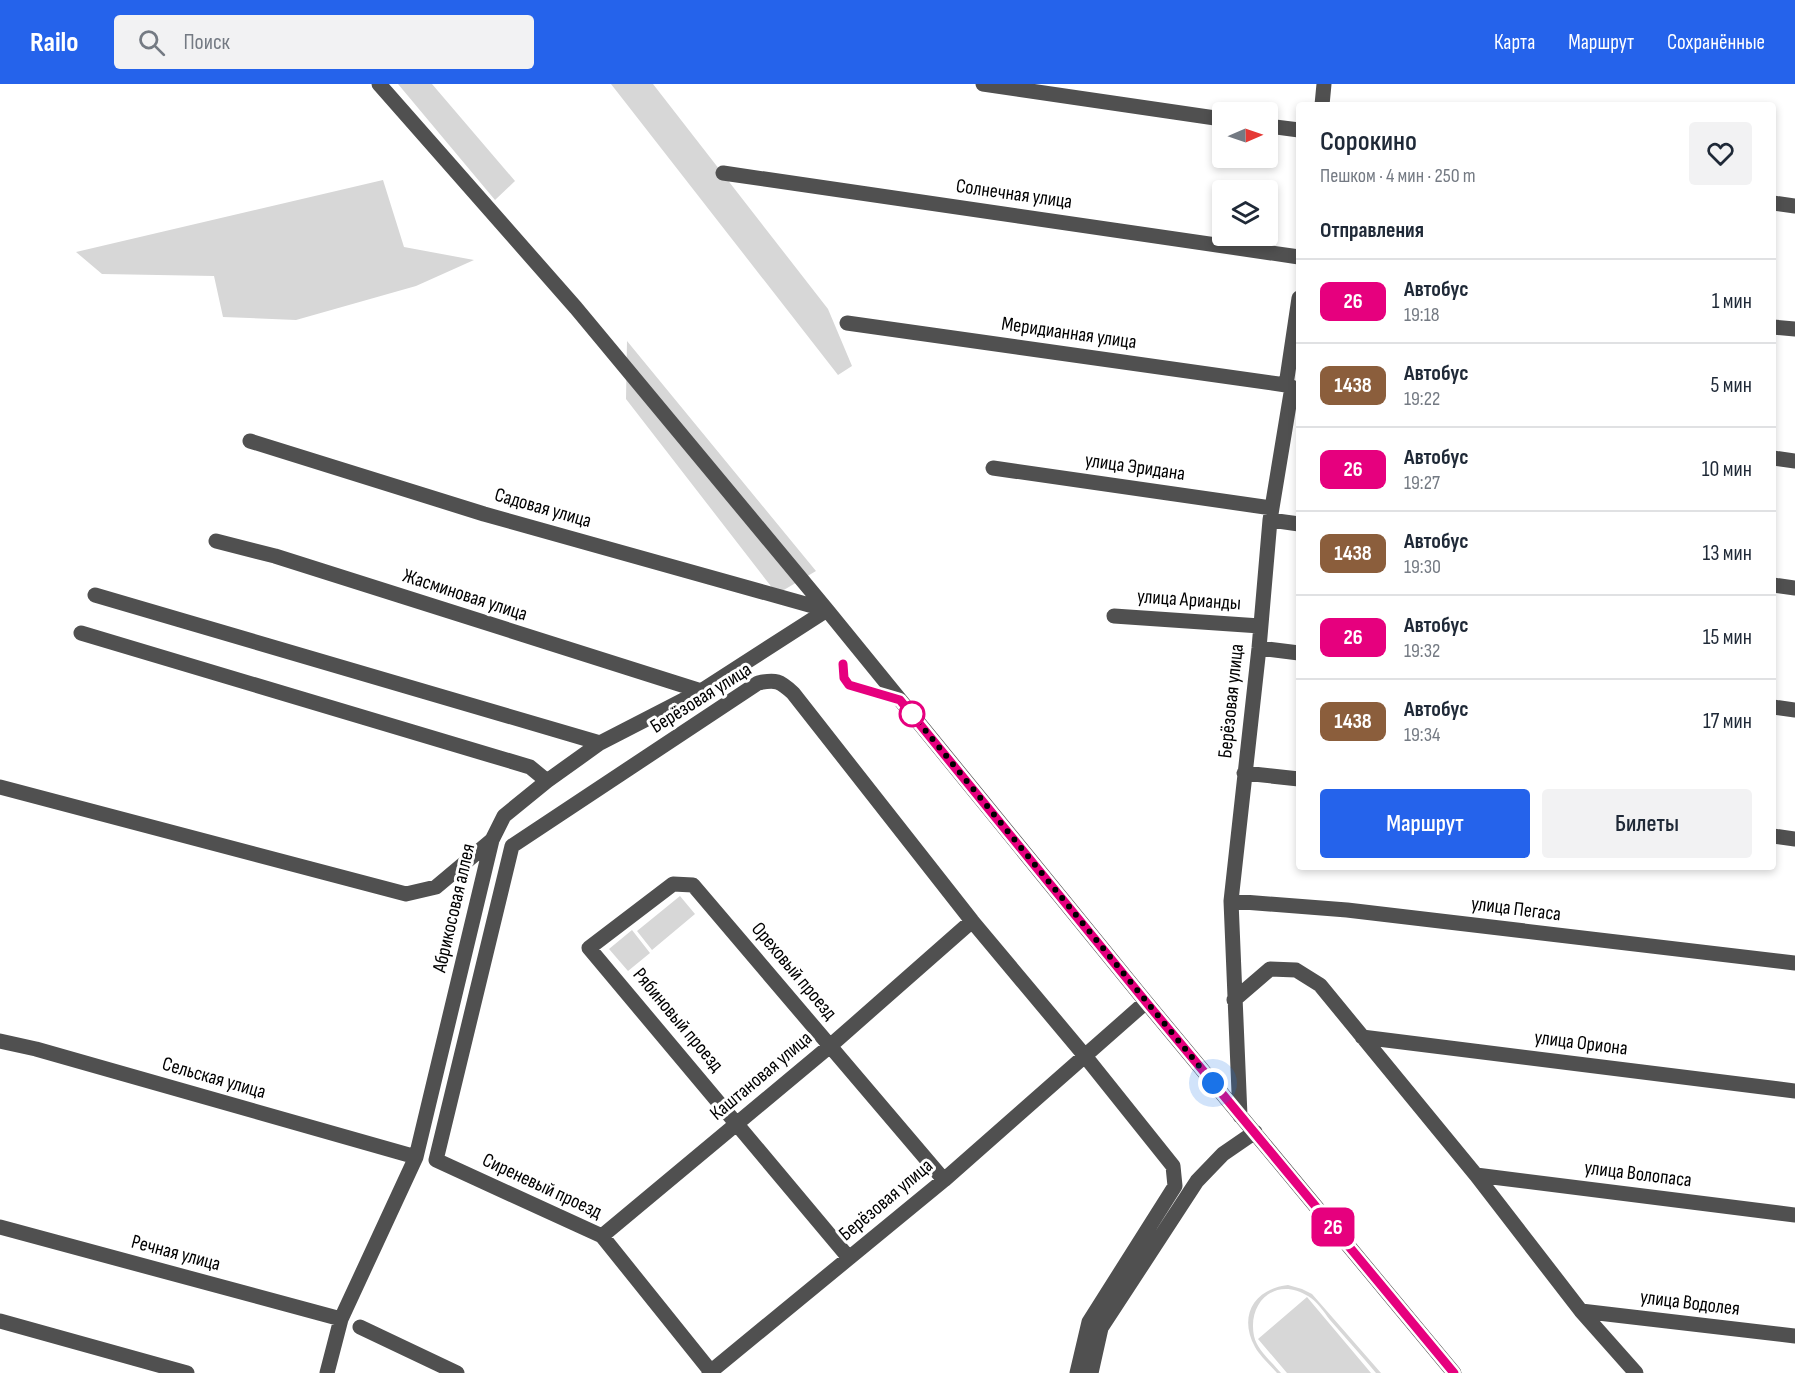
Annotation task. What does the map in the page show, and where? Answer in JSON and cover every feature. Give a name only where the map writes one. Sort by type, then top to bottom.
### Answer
[{"type":"street","points":[[379,84],[576,308],[1454,1373]]},
{"type":"street","points":[[983,84],[1212,118]]},
{"type":"street","points":[[1322,102],[1324,84]]},
{"type":"street","points":[[1278,127],[1296,130]]},
{"type":"street","name":"Солнечная улица","points":[[723,174],[1296,257]]},
{"type":"street","points":[[1776,203],[1795,206]]},
{"type":"street","name":"Меридианная улица","points":[[847,322],[1292,387]]},
{"type":"street","points":[[1776,327],[1795,329]]},
{"type":"street","name":"Берёзовая улица","points":[[1240,1116],[1231,901],[1259,648],[1271,514],[1292,387],[1296,336]]},
{"type":"street","name":"Садовая улица","points":[[250,441],[484,514],[827,610]]},
{"type":"street","points":[[1776,458],[1795,461]]},
{"type":"street","name":"улица Эридана","points":[[993,468],[1271,514],[1296,523]]},
{"type":"street","name":"Жасминовая улица","points":[[216,541],[286,560],[701,691]]},
{"type":"street","points":[[1776,585],[1795,588]]},
{"type":"street","points":[[95,595],[600,743]]},
{"type":"street","name":"Абрикосовая аллея","points":[[327,1373],[341,1319],[416,1156],[492,840],[504,816],[547,781],[600,743],[701,691],[827,610]]},
{"type":"street","name":"улица Арианды","points":[[1114,616],[1260,626]]},
{"type":"street","points":[[81,633],[530,767],[547,781]]},
{"type":"street","points":[[1259,648],[1296,652]]},
{"type":"street","name":"Берёзовая улица","points":[[436,1160],[512,846],[758,683],[770,680],[781,682],[793,693],[972,921],[1173,1166],[1174,1186],[1089,1322],[1077,1373]]},
{"type":"street","points":[[1776,707],[1795,710]]},
{"type":"street","points":[[1245,773],[1296,779]]},
{"type":"street","points":[[0,787],[406,894],[436,887],[492,840]]},
{"type":"street","points":[[1776,836],[1795,839]]},
{"type":"street","name":"Ореховый проезд","points":[[590,948],[673,884],[693,885],[944,1180]]},
{"type":"street","name":"улица Пегаса","points":[[1231,901],[1347,910],[1795,963]]},
{"type":"street","name":"Каштановая улица","points":[[602,1236],[830,1046],[972,921]]},
{"type":"street","name":"Рябиновый проезд","points":[[590,948],[849,1258]]},
{"type":"street","points":[[1234,1000],[1270,969],[1296,970],[1320,985],[1476,1175],[1581,1311],[1636,1373]]},
{"type":"street","name":"Берёзовая улица","points":[[710,1373],[944,1180],[1146,1002]]},
{"type":"street","name":"улица Ориона","points":[[1362,1036],[1795,1091]]},
{"type":"street","name":"Сельская улица","points":[[0,1041],[36,1049],[416,1156]]},
{"type":"street","points":[[1091,1373],[1101,1328],[1197,1180],[1223,1155],[1255,1132]]},
{"type":"street","name":"Сиреневый проезд","points":[[436,1160],[602,1236],[710,1373]]},
{"type":"street","name":"улица Волопаса","points":[[1476,1175],[1795,1215]]},
{"type":"street","name":"Речная улица","points":[[0,1227],[341,1319]]},
{"type":"street","name":"улица Водолея","points":[[1581,1311],[1795,1336]]},
{"type":"street","points":[[0,1321],[188,1373]]},
{"type":"street","points":[[360,1327],[457,1373]]},
{"type":"shaded area","points":[[398,84],[432,84],[515,181],[495,200]]},
{"type":"shaded area","points":[[611,84],[653,84],[828,309],[852,366],[838,375]]},
{"type":"shaded area","points":[[383,180],[404,247],[474,260],[416,286],[296,320],[223,317],[214,276],[102,274],[76,252]]},
{"type":"shaded area","points":[[627,341],[816,571],[777,594],[626,399]]},
{"type":"shaded area","points":[[680,896],[695,914],[652,950],[637,931]]},
{"type":"shaded area","points":[[632,930],[650,953],[628,971],[609,949]]},
{"type":"shaded area","points":[[1288,1285],[1312,1294],[1381,1373],[1376,1373],[1314,1301],[1308,1296],[1286,1289],[1267,1295],[1255,1312],[1253,1323],[1256,1341],[1261,1351],[1281,1373],[1277,1373],[1255,1347],[1250,1336],[1249,1315],[1258,1298],[1266,1292]]},
{"type":"shaded area","points":[[1307,1297],[1371,1373],[1287,1373],[1258,1339]]},
{"type":"bus line","name":"26","points":[[843,664],[844,678],[849,685],[900,700],[1146,1002],[1454,1373]]},
{"type":"route","points":[[912,714],[1213,1083]]}]
